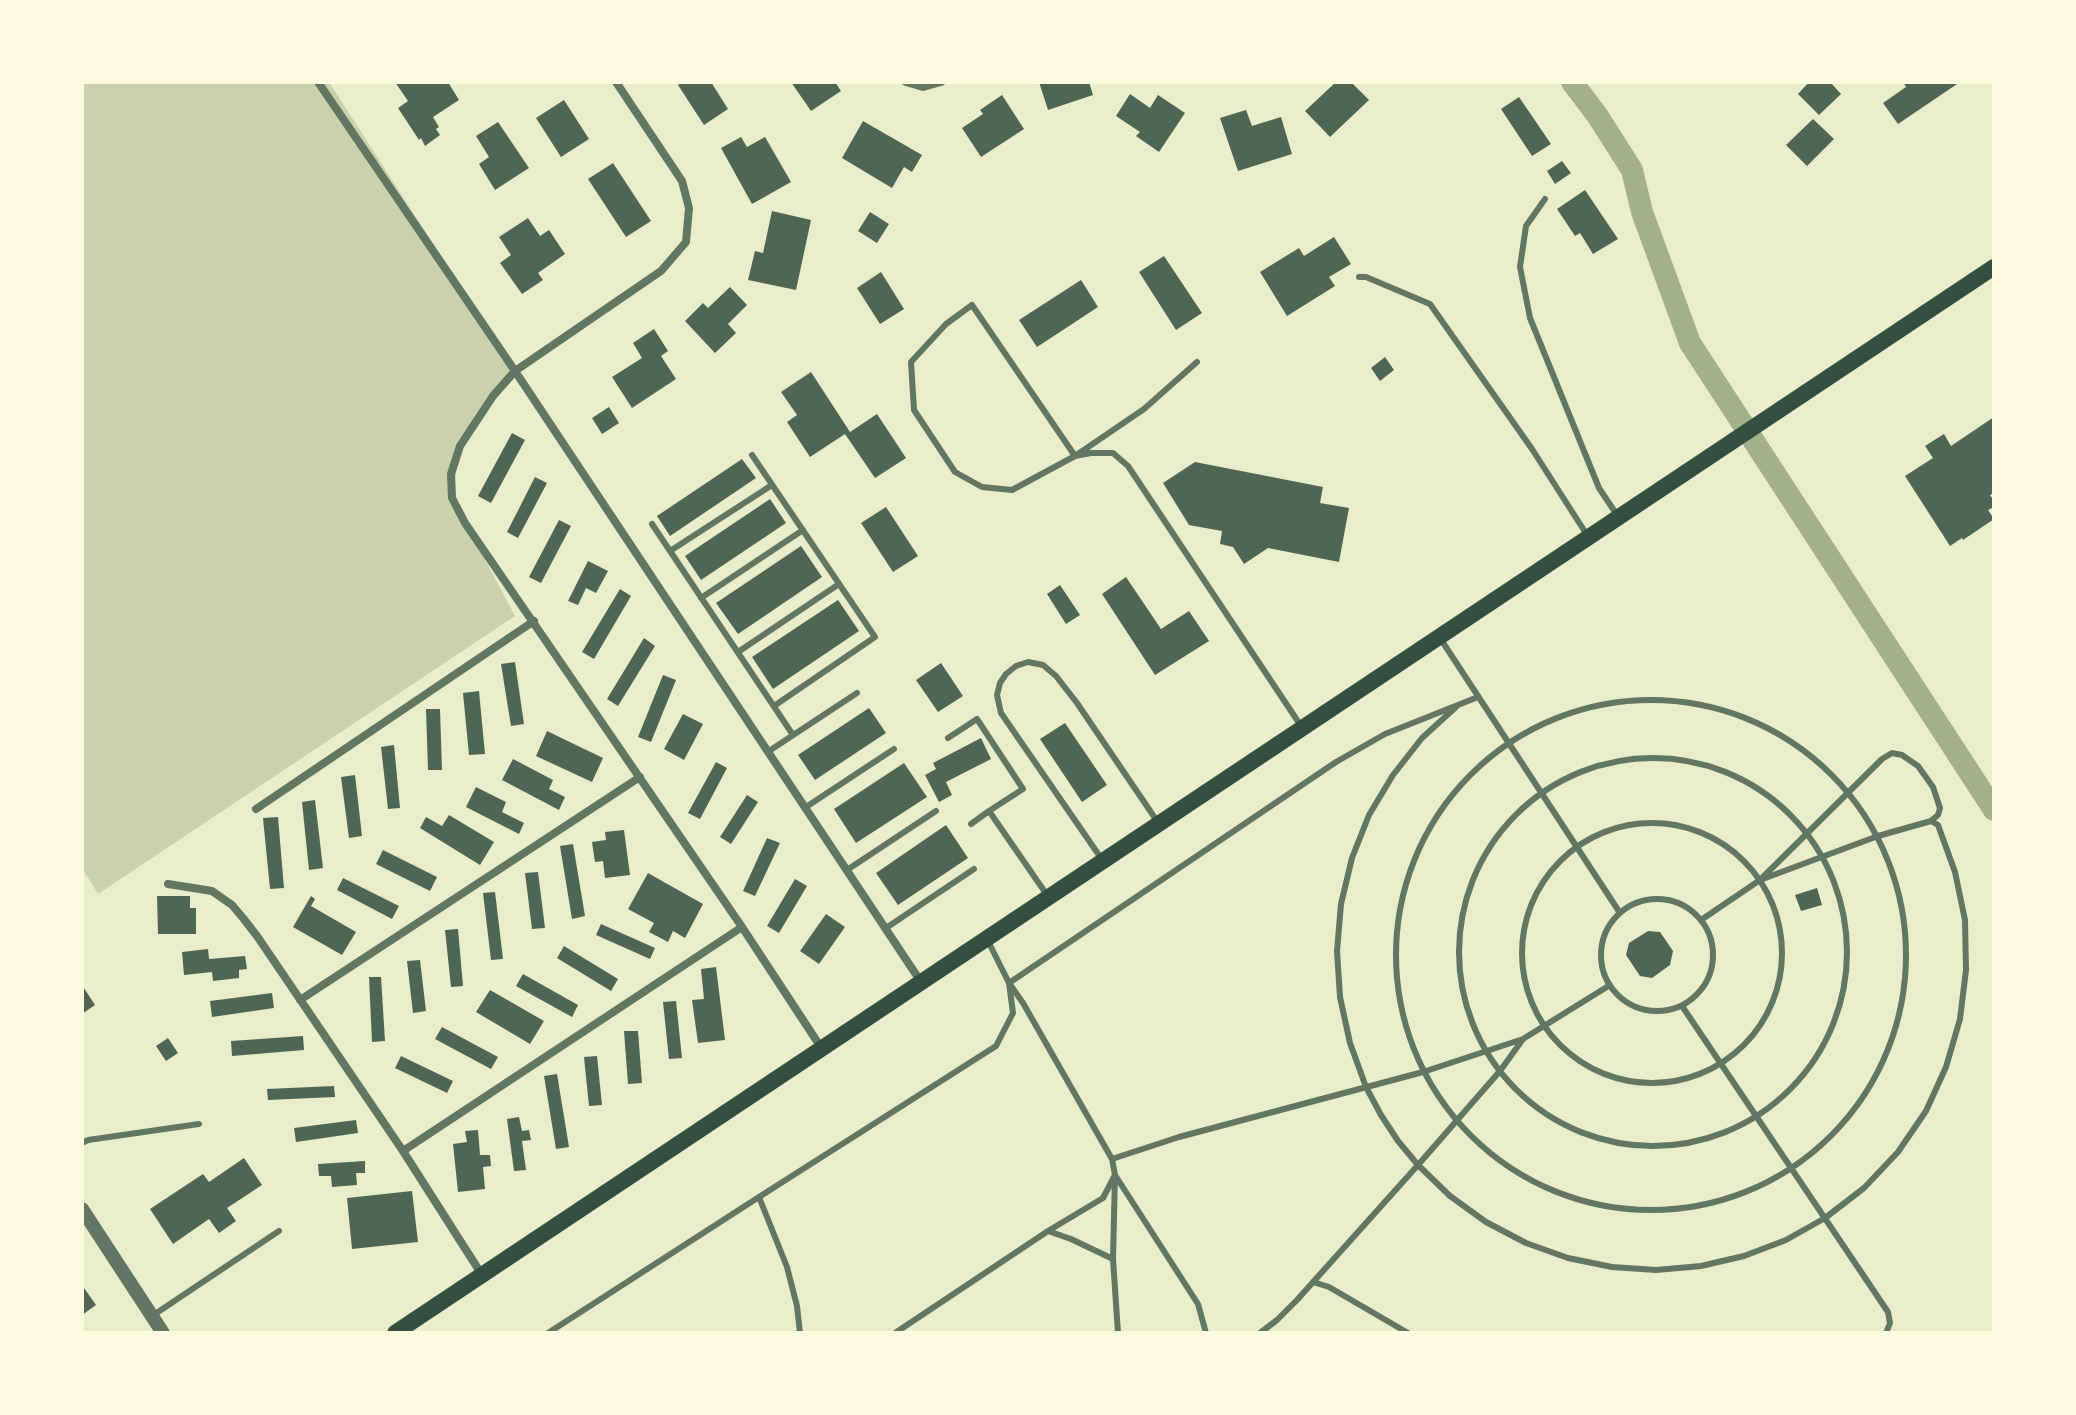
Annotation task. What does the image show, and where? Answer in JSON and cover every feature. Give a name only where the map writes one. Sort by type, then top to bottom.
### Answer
[{"type":"main road","points":[[395,1333],[1994,267]]},
{"type":"street","points":[[318,82],[515,371],[922,983]]},
{"type":"street","points":[[616,82],[682,181],[689,208],[686,242],[661,271],[515,371],[493,396],[460,446],[451,474],[452,498],[465,523],[822,1049]]},
{"type":"street","points":[[906,82],[923,87],[941,82]]},
{"type":"street","points":[[256,809],[534,621]]},
{"type":"street","points":[[300,1000],[640,777]]},
{"type":"street","points":[[168,884],[212,891],[232,905],[257,936],[403,1151],[482,1275]]},
{"type":"street","points":[[403,1151],[742,927]]},
{"type":"street","points":[[82,1209],[163,1333]]},
{"type":"lane","points":[[1545,199],[1526,226],[1520,267],[1530,318],[1599,488],[1619,518]]},
{"type":"lane","points":[[1359,277],[1366,277],[1430,304],[1532,449],[1589,538]]},
{"type":"lane","points":[[1075,456],[972,305],[946,324],[911,362],[914,410],[955,472],[982,487],[1012,490],[1075,456],[1144,409],[1197,362]]},
{"type":"lane","points":[[1075,456],[1113,453],[1128,466],[1303,729]]},
{"type":"lane","points":[[752,455],[875,637],[774,706]]},
{"type":"lane","points":[[670,551],[772,485]]},
{"type":"lane","points":[[652,524],[793,735]]},
{"type":"lane","points":[[701,598],[803,530]]},
{"type":"lane","points":[[738,652],[839,584]]},
{"type":"lane","points":[[1439,638],[1620,913]]},
{"type":"lane","points":[[1103,862],[1001,713],[997,695],[1000,683],[1016,666],[1028,662],[1043,665],[1056,676],[1160,824]]},
{"type":"lane","points":[[769,751],[857,693]]},
{"type":"lane","points":[[1478,697],[1456,707],[1422,738],[1393,775],[1369,815],[1352,858],[1341,904],[1337,951],[1340,997],[1350,1043],[1366,1087],[1389,1128],[1418,1165],[1450,1196],[1486,1222],[1568,1258],[1612,1267],[1656,1270],[1701,1266],[1744,1256],[1786,1240],[1825,1218],[1864,1188],[1898,1152],[1926,1111],[1946,1067],[1960,1019],[1966,970],[1965,920],[1955,872],[1938,825],[1931,821]]},
{"type":"lane","points":[[1641,700],[1688,703],[1734,714],[1777,733],[1815,760],[1849,791],[1878,836],[1895,872],[1906,961],[1897,1023],[1874,1080],[1838,1130],[1791,1170],[1744,1194],[1693,1208],[1640,1211],[1588,1203],[1538,1185],[1493,1157],[1457,1120],[1423,1072],[1404,1022],[1396,970],[1398,917],[1404,891],[1411,865],[1435,818],[1468,776],[1508,742],[1550,720],[1594,706],[1641,700]]},
{"type":"lane","points":[[1009,983],[1336,762],[1385,734],[1456,707]]},
{"type":"lane","points":[[948,738],[977,719],[1023,789],[971,824]]},
{"type":"lane","points":[[806,807],[894,749]]},
{"type":"lane","points":[[1701,920],[1760,880],[1882,759],[1892,753],[1902,755],[1918,766],[1937,796],[1940,808],[1931,821],[1878,836],[1760,880]]},
{"type":"lane","points":[[1647,757],[1683,760],[1719,769],[1752,785],[1782,807],[1806,834],[1821,857],[1839,896],[1847,950],[1845,977],[1831,1030],[1802,1076],[1783,1096],[1755,1117],[1713,1137],[1659,1146],[1632,1145],[1579,1132],[1555,1120],[1512,1086],[1486,1051],[1470,1019],[1463,995],[1459,959],[1461,922],[1474,875],[1485,853],[1515,814],[1541,792],[1575,773],[1598,765],[1647,757]]},
{"type":"lane","points":[[847,870],[936,811]]},
{"type":"lane","points":[[989,811],[1049,898]]},
{"type":"lane","points":[[1641,823],[1675,825],[1708,835],[1737,854],[1760,880],[1773,903],[1780,928],[1783,955],[1780,981],[1772,1006],[1759,1029],[1742,1049],[1721,1065],[1691,1078],[1658,1084],[1625,1081],[1594,1070],[1566,1051],[1545,1027],[1529,996],[1522,964],[1524,930],[1534,898],[1552,869],[1577,847],[1607,831],[1641,823]]},
{"type":"lane","points":[[886,928],[974,869]]},
{"type":"lane","points":[[1653,899],[1688,907],[1701,920],[1713,951],[1705,983],[1695,996],[1682,1006],[1666,1011],[1634,1007],[1620,998],[1603,971],[1600,955],[1603,939],[1620,913],[1636,903],[1653,899]]},
{"type":"lane","points":[[987,939],[1009,983],[1112,1159],[1115,1175],[1113,1259],[1118,1333]]},
{"type":"lane","points":[[548,1333],[996,1046],[1013,1013],[1009,983]]},
{"type":"lane","points":[[1112,1159],[1179,1137],[1423,1072],[1523,1039],[1610,985]]},
{"type":"lane","points":[[1682,1006],[1888,1312],[1890,1323],[1886,1333]]},
{"type":"lane","points":[[1260,1333],[1277,1320],[1313,1282],[1418,1165],[1500,1071],[1523,1039]]},
{"type":"lane","points":[[82,1143],[199,1124]]},
{"type":"lane","points":[[895,1333],[1103,1198],[1115,1175]]},
{"type":"lane","points":[[1115,1175],[1198,1304],[1206,1333]]},
{"type":"lane","points":[[759,1197],[787,1267],[800,1333]]},
{"type":"lane","points":[[152,1316],[279,1231]]},
{"type":"lane","points":[[1048,1231],[1113,1259]]},
{"type":"lane","points":[[1313,1282],[1329,1287],[1408,1333]]},
{"type":"green space","points":[[82,82],[329,82],[515,371],[460,446],[452,498],[515,616],[98,894],[82,868]]},
{"type":"building","points":[[395,82],[448,82],[459,100],[433,117],[440,135],[425,146],[398,108],[408,101]]},
{"type":"building","points":[[682,82],[711,82],[728,109],[704,125],[678,85]]},
{"type":"building","points":[[791,82],[835,82],[841,91],[811,111]]},
{"type":"building","points":[[1039,82],[1089,82],[1093,95],[1048,110]]},
{"type":"building","points":[[1336,82],[1351,82],[1369,100],[1330,137],[1305,111]]},
{"type":"building","points":[[1809,82],[1830,82],[1841,94],[1819,115],[1798,94]]},
{"type":"building","points":[[1903,82],[1960,82],[1898,124],[1883,103],[1906,87]]},
{"type":"building","points":[[1130,94],[1150,108],[1158,95],[1185,113],[1159,152],[1136,136],[1140,132],[1116,116]]},
{"type":"building","points":[[1002,95],[1024,129],[981,157],[962,128],[983,114],[980,110]]},
{"type":"building","points":[[1519,97],[1551,144],[1532,156],[1501,109]]},
{"type":"building","points":[[564,100],[589,139],[561,157],[536,118]]},
{"type":"building","points":[[1246,110],[1252,126],[1281,117],[1292,154],[1238,171],[1220,118]]},
{"type":"building","points":[[1813,119],[1834,139],[1807,166],[1786,145]]},
{"type":"building","points":[[863,121],[922,155],[912,172],[904,167],[892,188],[842,158]]},
{"type":"building","points":[[498,122],[529,168],[495,190],[479,164],[489,157],[476,136]]},
{"type":"building","points":[[741,137],[747,147],[765,137],[791,182],[752,204],[721,148]]},
{"type":"building","points":[[1562,161],[1571,173],[1555,184],[1547,171]]},
{"type":"building","points":[[613,163],[651,221],[626,237],[588,179]]},
{"type":"building","points":[[1585,190],[1618,239],[1593,254],[1580,233],[1575,236],[1557,209]]},
{"type":"building","points":[[772,211],[811,220],[796,290],[748,280],[755,251],[763,253]]},
{"type":"building","points":[[870,212],[889,224],[877,243],[858,231]]},
{"type":"building","points":[[528,218],[540,236],[549,230],[565,254],[538,273],[543,280],[522,294],[500,263],[511,255],[499,237]]},
{"type":"building","points":[[1334,237],[1351,264],[1329,277],[1335,286],[1287,316],[1260,272],[1299,248],[1304,256]]},
{"type":"building","points":[[1164,256],[1202,313],[1176,330],[1139,272]]},
{"type":"building","points":[[881,272],[904,309],[880,324],[857,288]]},
{"type":"building","points":[[1081,280],[1098,307],[1037,347],[1019,320]]},
{"type":"building","points":[[730,287],[747,305],[728,324],[736,333],[715,353],[685,321],[703,303],[708,308]]},
{"type":"building","points":[[654,329],[668,351],[661,356],[676,379],[632,408],[612,377],[642,358],[633,343]]},
{"type":"building","points":[[1385,357],[1394,370],[1380,381],[1371,368]]},
{"type":"building","points":[[811,372],[850,432],[877,414],[906,458],[875,478],[845,434],[810,457],[787,422],[797,415],[781,392]]},
{"type":"building","points":[[609,407],[619,423],[602,434],[592,418]]},
{"type":"building","points":[[1994,417],[1994,493],[1990,495],[1994,507],[1988,510],[1994,519],[1950,546],[1905,476],[1933,458],[1925,446],[1944,434],[1951,446]]},
{"type":"building","points":[[512,433],[525,440],[491,503],[478,496]]},
{"type":"building","points":[[742,459],[756,478],[670,536],[657,516]]},
{"type":"building","points":[[1195,462],[1323,487],[1320,503],[1349,508],[1339,562],[1268,548],[1244,564],[1233,547],[1220,544],[1222,531],[1189,525],[1163,483]]},
{"type":"building","points":[[535,477],[547,483],[518,538],[507,532]]},
{"type":"building","points":[[770,499],[786,523],[701,580],[685,556]]},
{"type":"building","points":[[886,507],[918,556],[893,572],[861,523]]},
{"type":"building","points":[[559,520],[571,526],[541,583],[529,577]]},
{"type":"building","points":[[801,546],[822,577],[738,634],[716,603]]},
{"type":"building","points":[[588,561],[608,571],[596,593],[586,588],[578,605],[568,601]]},
{"type":"building","points":[[1126,577],[1161,629],[1189,611],[1209,641],[1155,675],[1102,594]]},
{"type":"building","points":[[1060,585],[1080,615],[1066,624],[1047,594]]},
{"type":"building","points":[[620,589],[631,596],[594,659],[582,652]]},
{"type":"building","points":[[838,600],[859,631],[773,689],[752,657]]},
{"type":"building","points":[[644,638],[655,646],[618,706],[607,699]]},
{"type":"building","points":[[515,662],[524,724],[511,726],[501,664]]},
{"type":"building","points":[[941,663],[963,696],[938,712],[916,680]]},
{"type":"building","points":[[663,675],[676,680],[651,742],[638,737]]},
{"type":"building","points":[[479,691],[485,754],[469,755],[463,693]]},
{"type":"building","points":[[869,708],[886,733],[815,780],[798,755]]},
{"type":"building","points":[[426,709],[440,709],[442,770],[428,770]]},
{"type":"building","points":[[683,714],[703,724],[684,760],[664,749]]},
{"type":"building","points":[[1065,723],[1107,785],[1082,802],[1040,739]]},
{"type":"building","points":[[547,731],[603,758],[592,782],[536,756]]},
{"type":"building","points":[[981,738],[991,759],[946,782],[952,795],[939,802],[925,775],[936,769],[933,763]]},
{"type":"building","points":[[394,745],[400,808],[388,809],[381,747]]},
{"type":"building","points":[[513,759],[553,780],[549,789],[565,797],[559,810],[502,780]]},
{"type":"building","points":[[716,762],[727,768],[700,819],[688,813]]},
{"type":"building","points":[[904,763],[927,797],[856,843],[834,809]]},
{"type":"building","points":[[355,775],[362,836],[349,838],[341,777]]},
{"type":"building","points":[[476,787],[506,802],[502,812],[524,823],[519,834],[466,807]]},
{"type":"building","points":[[747,795],[758,802],[731,844],[720,837]]},
{"type":"building","points":[[315,800],[323,868],[309,870],[302,802]]},
{"type":"building","points":[[449,815],[494,842],[480,865],[420,828],[426,817],[442,826]]},
{"type":"building","points":[[278,817],[284,888],[270,889],[263,818]]},
{"type":"building","points":[[946,825],[968,858],[898,905],[876,873]]},
{"type":"building","points":[[624,830],[630,875],[605,878],[603,861],[595,862],[592,842],[606,840],[605,832]]},
{"type":"building","points":[[767,838],[780,843],[755,896],[743,891]]},
{"type":"building","points":[[573,844],[585,916],[572,919],[560,846]]},
{"type":"building","points":[[383,850],[437,877],[430,891],[376,864]]},
{"type":"building","points":[[538,872],[545,928],[532,929],[525,873]]},
{"type":"building","points":[[648,873],[703,904],[685,938],[673,931],[668,942],[649,932],[654,923],[628,909]]},
{"type":"building","points":[[343,878],[399,906],[392,919],[337,890]]},
{"type":"building","points":[[795,879],[807,886],[779,933],[767,926]]},
{"type":"building","points":[[1817,888],[1822,905],[1801,911],[1795,895]]},
{"type":"building","points":[[495,892],[503,959],[491,960],[483,893]]},
{"type":"building","points":[[157,896],[190,896],[190,908],[196,908],[196,934],[158,934]]},
{"type":"building","points":[[311,896],[315,899],[311,906],[356,932],[342,955],[293,927]]},
{"type":"building","points":[[826,914],[845,927],[819,964],[800,951]]},
{"type":"building","points":[[601,924],[655,948],[650,959],[596,935]]},
{"type":"building","points":[[458,929],[463,986],[451,987],[445,930]]},
{"type":"building","points":[[1648,931],[1660,932],[1673,951],[1670,965],[1652,978],[1640,976],[1626,955],[1629,943]]},
{"type":"building","points":[[564,946],[618,979],[611,991],[557,958]]},
{"type":"building","points":[[208,949],[209,959],[245,956],[247,969],[239,970],[239,978],[213,981],[212,972],[184,975],[182,952]]},
{"type":"building","points":[[420,960],[426,1011],[413,1013],[407,961]]},
{"type":"building","points":[[716,967],[725,1040],[698,1043],[692,1000],[704,999],[701,969]]},
{"type":"building","points":[[523,974],[578,1005],[572,1017],[516,986]]},
{"type":"building","points":[[369,977],[381,977],[385,1041],[372,1042]]},
{"type":"building","points":[[82,985],[95,1005],[82,1014]]},
{"type":"building","points":[[490,990],[544,1021],[530,1044],[476,1012]]},
{"type":"building","points":[[272,993],[274,1008],[212,1017],[210,1001]]},
{"type":"building","points":[[676,1001],[682,1058],[669,1059],[663,1002]]},
{"type":"building","points":[[442,1027],[498,1057],[491,1069],[435,1039]]},
{"type":"building","points":[[624,1031],[638,1031],[642,1083],[628,1084]]},
{"type":"building","points":[[303,1036],[304,1050],[232,1056],[231,1041]]},
{"type":"building","points":[[168,1038],[178,1053],[166,1061],[156,1046]]},
{"type":"building","points":[[401,1056],[453,1081],[447,1093],[395,1068]]},
{"type":"building","points":[[597,1056],[602,1105],[589,1106],[584,1057]]},
{"type":"building","points":[[557,1074],[569,1147],[556,1149],[544,1076]]},
{"type":"building","points":[[334,1086],[335,1097],[268,1100],[267,1089]]},
{"type":"building","points":[[519,1117],[522,1131],[529,1130],[531,1140],[522,1141],[526,1170],[514,1171],[507,1119]]},
{"type":"building","points":[[356,1120],[358,1133],[296,1142],[294,1128]]},
{"type":"building","points":[[478,1130],[480,1155],[490,1155],[491,1166],[483,1167],[485,1189],[458,1192],[453,1144],[467,1142],[465,1131]]},
{"type":"building","points":[[244,1158],[262,1185],[227,1208],[236,1221],[219,1233],[209,1219],[173,1244],[150,1209],[203,1174],[209,1182]]},
{"type":"building","points":[[365,1161],[365,1173],[356,1173],[357,1185],[332,1187],[331,1176],[319,1176],[318,1164]]},
{"type":"building","points":[[412,1191],[418,1242],[352,1249],[347,1198]]},
{"type":"building","points":[[82,1285],[96,1305],[82,1315]]},
{"type":"waterway","points":[[1572,82],[1632,170],[1642,212],[1690,343],[1994,810]]}]
